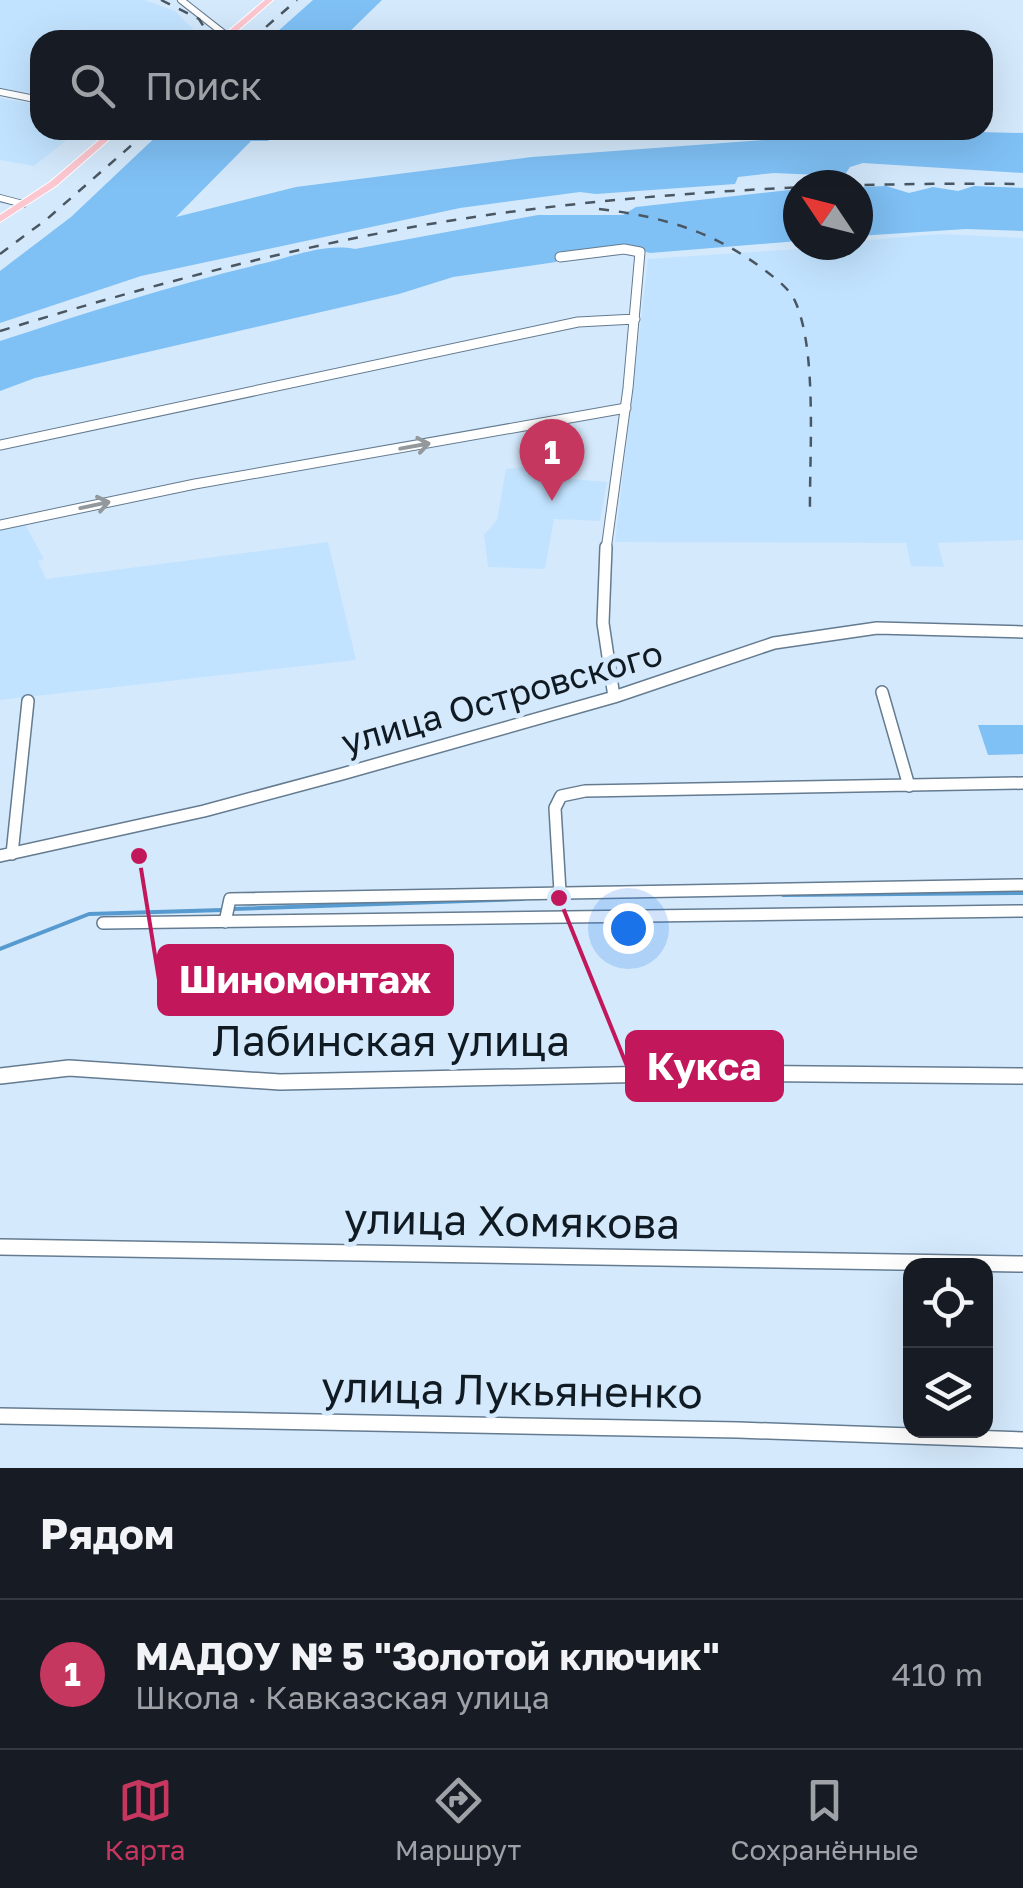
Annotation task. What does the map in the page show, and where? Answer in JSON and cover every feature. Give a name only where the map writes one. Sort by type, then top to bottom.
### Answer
[{"type":"main road","points":[[234,30],[268,0]]},
{"type":"main road","points":[[0,219],[67,173],[105,140]]},
{"type":"street","points":[[181,0],[216,30]]},
{"type":"street","points":[[0,92],[30,98]]},
{"type":"street","points":[[0,198],[23,204]]},
{"type":"street","points":[[560,257],[624,249],[640,252],[626,408],[605,546],[600,622],[614,697]]},
{"type":"street","points":[[0,446],[578,322],[635,319]]},
{"type":"street","points":[[0,525],[195,484],[626,408]]},
{"type":"street","name":"улица Островского","points":[[6,855],[204,812],[614,697],[774,643],[878,628],[1023,632]]},
{"type":"street","points":[[882,692],[909,786]]},
{"type":"street","points":[[6,855],[28,701]]},
{"type":"street","points":[[560,892],[555,808],[561,796],[585,792],[1023,784]]},
{"type":"street","points":[[227,913],[230,899],[1023,885]]},
{"type":"street","points":[[103,923],[227,913],[1023,911]]},
{"type":"street","name":"Лабинская улица","points":[[0,1076],[20,1072],[130,1070],[272,1082],[448,1082],[701,1073],[1023,1076]]},
{"type":"street","name":"улица Хомякова","points":[[0,1248],[1023,1264]]},
{"type":"street","name":"улица Лукьяненко","points":[[0,1416],[738,1430],[1023,1440]]},
{"type":"shaded area","points":[[0,0],[144,0],[175,11],[194,30],[30,30],[30,93],[0,88]]},
{"type":"shaded area","points":[[313,0],[382,0],[351,30],[279,30]]},
{"type":"shaded area","points":[[0,98],[30,103],[30,140],[66,140],[34,166],[0,160]]},
{"type":"shaded area","points":[[993,132],[1023,133],[1023,173],[863,163],[848,170],[783,170],[783,173],[738,177],[735,184],[580,192],[460,208],[141,276],[0,323],[0,271],[71,217],[152,140],[269,140],[251,141],[176,217],[296,187],[532,157],[764,140],[993,140]]},
{"type":"shaded area","points":[[873,186],[909,193],[933,187],[958,191],[974,186],[1023,188],[1023,231],[966,229],[873,235]]},
{"type":"shaded area","points":[[783,191],[783,242],[650,253],[629,247],[558,255],[556,262],[453,277],[399,294],[35,378],[0,391],[0,341],[165,289],[321,249],[355,249],[538,215],[623,215],[636,207]]},
{"type":"shaded area","points":[[939,234],[1023,238],[1023,540],[938,543],[944,567],[911,566],[906,543],[615,542],[648,259],[783,250],[783,260],[873,260],[873,240]]},
{"type":"shaded area","points":[[506,469],[572,469],[571,479],[607,482],[600,521],[554,519],[545,569],[488,567],[484,535],[497,520]]},
{"type":"shaded area","points":[[25,524],[44,559],[38,561],[46,579],[328,542],[356,660],[0,700],[0,529]]},
{"type":"shaded area","points":[[978,725],[1023,725],[1023,754],[988,755]]},
{"type":"waterway","points":[[783,895],[1023,893]]},
{"type":"waterway","points":[[233,909],[523,899]]},
{"type":"waterway","points":[[0,949],[89,914],[223,910]]},
{"type":"railway","points":[[161,0],[199,19],[206,30]]},
{"type":"railway","points":[[262,30],[297,0]]},
{"type":"railway","points":[[0,254],[47,219],[138,140]]},
{"type":"railway","points":[[0,331],[126,294],[316,246],[509,212],[765,189],[1023,184]]},
{"type":"railway","points":[[599,209],[665,221],[705,235],[763,269],[792,296],[802,322],[810,376],[810,516]]},
{"type":"place","name":"МАДОУ № 5 \"Золотой ключик\"","points":[[552,501]]},
{"type":"place","name":"Шиномонтаж","points":[[139,856]]},
{"type":"place","name":"Кукса","points":[[559,898]]}]
